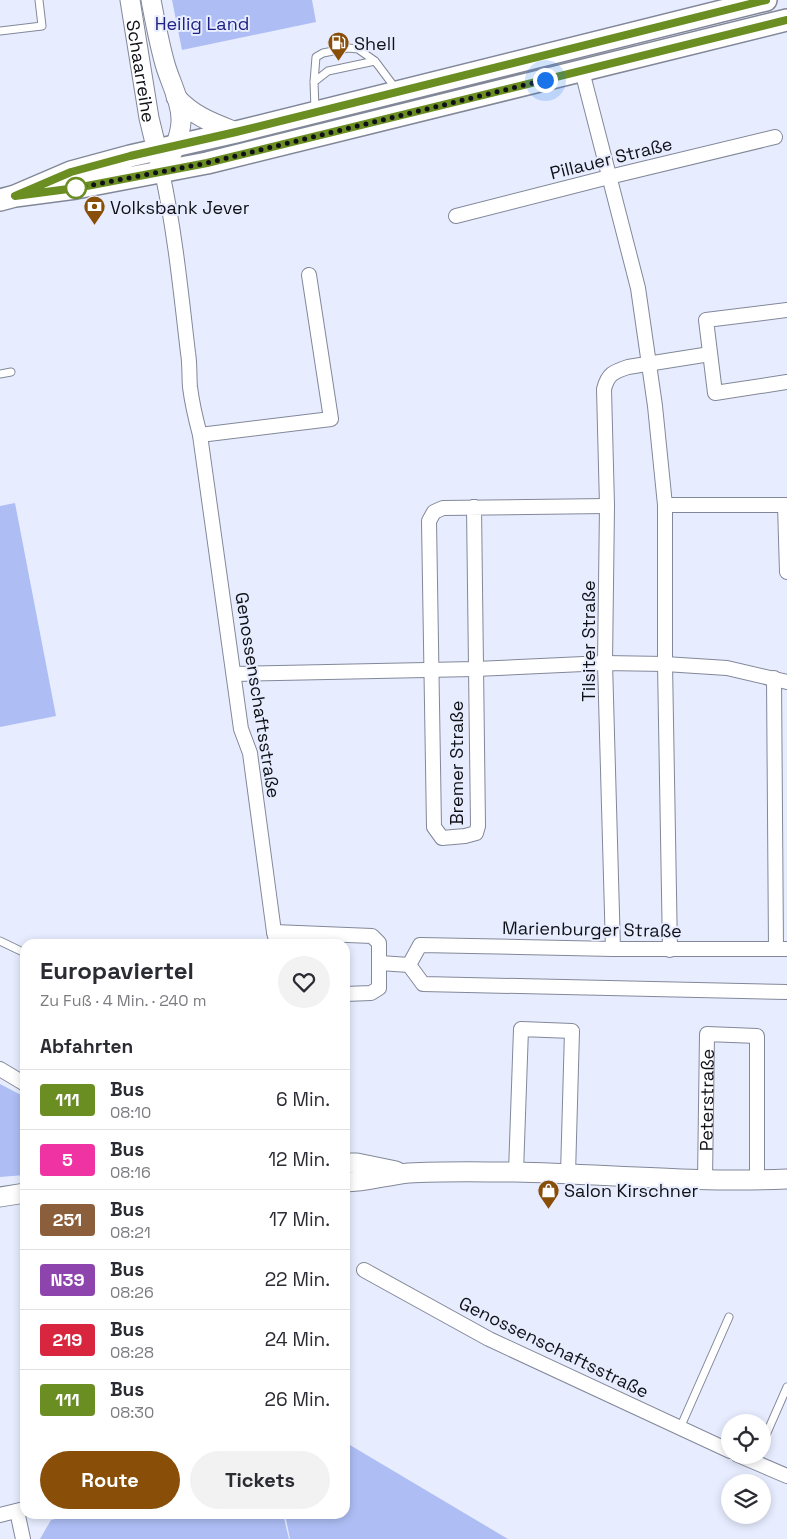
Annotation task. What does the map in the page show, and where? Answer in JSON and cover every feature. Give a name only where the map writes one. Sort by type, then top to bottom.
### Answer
[{"type":"main road","name":"Schaarreihe","points":[[130,0],[149,118],[166,148]]},
{"type":"main road","name":"Schaarreihe","points":[[151,0],[165,63],[180,111],[181,123],[166,148],[162,172]]},
{"type":"main road","points":[[7,198],[71,172],[236,132],[736,4],[766,0]]},
{"type":"main road","points":[[7,198],[76,188],[216,161],[787,20]]},
{"type":"main road","points":[[176,97],[186,108],[194,113],[208,121],[236,132]]},
{"type":"main road","points":[[350,1163],[407,1173]]},
{"type":"main road","points":[[350,1182],[407,1173],[516,1172],[706,1180],[787,1179]]},
{"type":"main road","points":[[757,1180],[787,1183]]},
{"type":"main road","points":[[0,1197],[20,1194]]},
{"type":"street","points":[[582,71],[638,288],[655,406],[664,506],[670,950]]},
{"type":"street","name":"Pillauer Straße","points":[[456,216],[775,137]]},
{"type":"street","name":"Genossenschaftsstraße","points":[[162,172],[172,228],[190,368],[199,382],[204,416],[200,435],[241,729],[250,753],[274,939]]},
{"type":"street","points":[[200,435],[331,419],[309,275]]},
{"type":"street","points":[[787,310],[706,320],[715,393],[787,382]]},
{"type":"street","name":"Tilsiter Straße","points":[[613,949],[605,663],[607,506],[604,389],[607,379],[615,371],[628,367],[710,354]]},
{"type":"street","points":[[664,506],[786,505],[787,572]]},
{"type":"street","name":"Bremer Straße","points":[[474,507],[478,826],[476,833],[442,838],[434,827],[429,521],[434,512],[442,508],[474,507],[607,506]]},
{"type":"street","points":[[234,674],[475,669],[605,663],[727,668],[780,680],[782,949]]},
{"type":"street","points":[[298,939],[372,936],[379,943],[379,988],[372,994],[350,994]]},
{"type":"street","name":"Marienburger Straße","points":[[409,965],[420,945],[670,950],[782,949]]},
{"type":"street","points":[[380,963],[409,965],[422,984],[787,992]]},
{"type":"street","points":[[516,1172],[521,1029],[572,1031],[568,1174]]},
{"type":"street","name":"Peterstraße","points":[[706,1180],[707,1034],[756,1036],[757,1180]]},
{"type":"street","points":[[0,1069],[20,1081]]},
{"type":"street","name":"Genossenschaftsstraße","points":[[364,1270],[489,1339],[721,1447]]},
{"type":"street","points":[[765,1464],[787,1476]]},
{"type":"street","points":[[0,1515],[20,1510]]},
{"type":"street","points":[[22,1519],[23,1539]]},
{"type":"lane","points":[[0,31],[42,26],[39,0]]},
{"type":"lane","points":[[315,112],[314,82],[316,57],[323,53],[348,48],[358,49],[375,61],[398,91]]},
{"type":"lane","points":[[314,82],[328,71],[375,61]]},
{"type":"lane","points":[[0,374],[11,372]]},
{"type":"lane","points":[[0,941],[20,951]]},
{"type":"lane","points":[[680,1428],[729,1317]]},
{"type":"lane","points":[[771,1423],[787,1387]]},
{"type":"green space","name":"Heilig Land","points":[[172,0],[312,0],[316,22],[182,50]]},
{"type":"green space","points":[[15,503],[56,716],[0,727],[0,506]]},
{"type":"green space","points":[[0,1084],[20,1094],[20,1175],[0,1177]]},
{"type":"green space","points":[[350,1445],[508,1539],[290,1539],[286,1519],[350,1519]]},
{"type":"green space","points":[[284,1519],[289,1539],[40,1539],[51,1520]]},
{"type":"bus line","name":"111","points":[[766,0],[236,132],[130,156],[71,172],[15,196],[76,188],[207,163],[787,20]]},
{"type":"place","name":"Shell","points":[[338,62]]},
{"type":"place","name":"Volksbank Jever","points":[[94,226]]},
{"type":"place","name":"Salon Kirschner","points":[[548,1209]]},
{"type":"route","points":[[76,188],[207,163],[545,80]]}]
